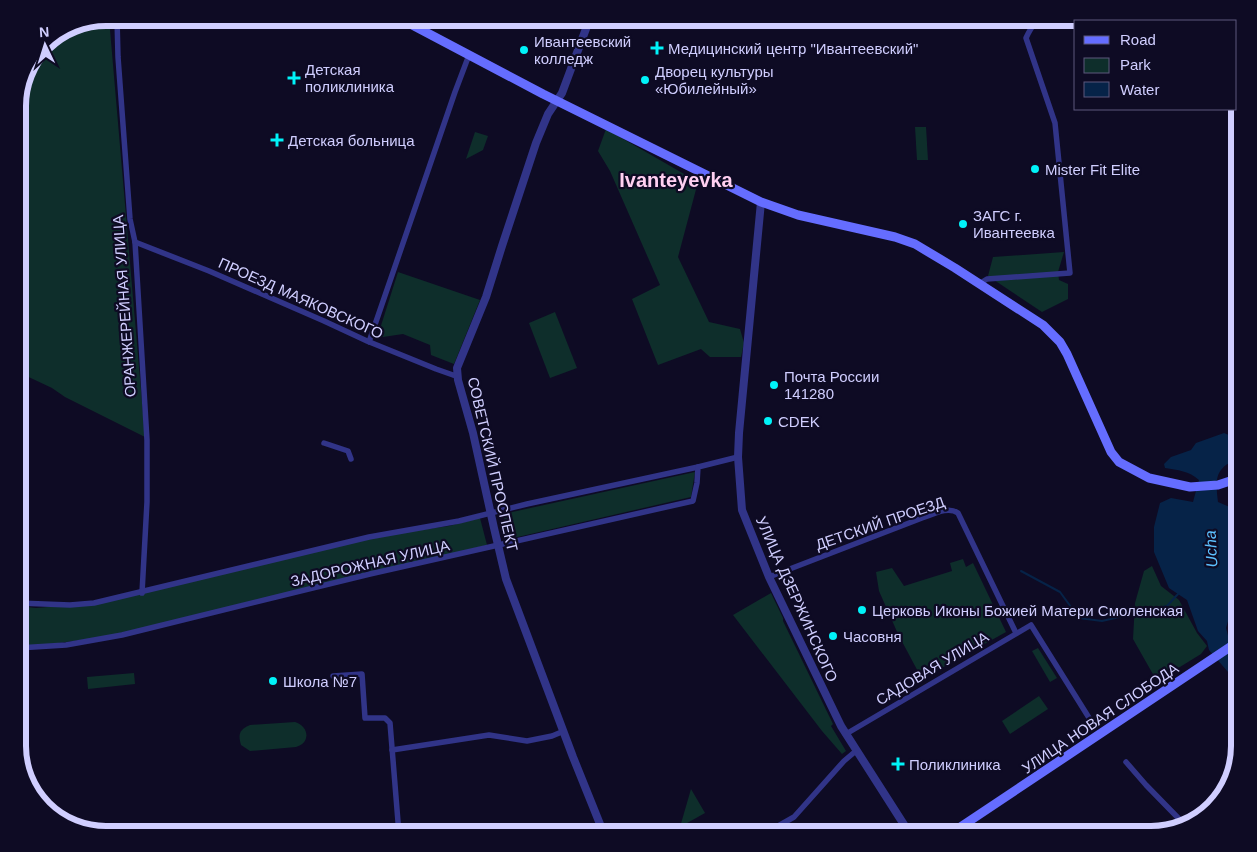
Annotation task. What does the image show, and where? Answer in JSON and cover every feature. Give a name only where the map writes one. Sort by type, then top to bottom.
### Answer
[{"type":"main road","points":[[414,26],[761,202],[798,215],[895,237],[911,242],[931,253],[1043,325],[1060,342],[1111,452],[1119,462],[1149,478],[1190,486],[1218,485],[1231,481]]},
{"type":"main road","name":"УЛИЦА НОВАЯ СЛОБОДА","points":[[962,826],[1231,647]]},
{"type":"street","name":"ОРАНЖЕРЕЙНАЯ УЛИЦА","points":[[117,26],[130,219],[135,242],[146,440],[146,502],[142,593]]},
{"type":"street","name":"СОВЕТСКИЙ ПРОСПЕКТ","points":[[587,26],[562,93],[548,114],[533,152],[486,297],[457,368],[506,579],[601,826]]},
{"type":"street","points":[[979,284],[987,279],[1070,273],[1055,122],[1026,38],[1032,26]]},
{"type":"street","points":[[369,342],[469,55]]},
{"type":"street","name":"УЛИЦА ДЗЕРЖИНСКОГО","points":[[761,202],[741,409],[738,458],[742,510],[769,577],[830,703],[846,734],[905,826]]},
{"type":"street","name":"ПРОЕЗД МАЯКОВСКОГО","points":[[135,242],[324,320],[369,342],[458,376]]},
{"type":"street","points":[[324,443],[348,451],[351,459]]},
{"type":"street","name":"ЗАДОРОЖНАЯ УЛИЦА","points":[[26,603],[78,605],[94,603],[369,537],[459,521],[490,512],[738,458]]},
{"type":"street","name":"ЗАДОРОЖНАЯ УЛИЦА","points":[[26,648],[66,645],[122,635],[370,574],[693,501],[698,467]]},
{"type":"street","name":"ДЕТСКИЙ ПРОЕЗД","points":[[769,577],[922,518],[947,510],[954,510],[958,513],[1016,633]]},
{"type":"street","name":"САДОВАЯ УЛИЦА","points":[[846,734],[1031,624],[1091,721]]},
{"type":"street","points":[[333,676],[362,674],[365,718],[385,718],[390,723],[398,826]]},
{"type":"street","points":[[392,750],[489,735],[527,741],[564,732]]},
{"type":"street","points":[[778,826],[794,817],[844,761],[857,750]]},
{"type":"street","points":[[1126,762],[1180,820]]},
{"type":"green space","points":[[110,26],[145,437],[65,397],[52,388],[26,376],[26,101],[34,71],[53,46],[81,30]]},
{"type":"green space","points":[[915,127],[926,127],[928,160],[917,160]]},
{"type":"green space","points":[[606,129],[698,182],[678,257],[709,322],[740,329],[744,343],[741,357],[710,357],[701,349],[658,365],[632,299],[660,285],[610,171],[598,151]]},
{"type":"green space","points":[[475,132],[488,136],[483,150],[466,159]]},
{"type":"green space","points":[[1064,252],[1058,272],[1059,280],[1068,284],[1068,299],[1042,312],[988,276],[993,257]]},
{"type":"green space","points":[[398,272],[480,300],[454,364],[431,355],[430,345],[403,334],[383,337],[378,335]]},
{"type":"green space","points":[[555,312],[577,368],[550,378],[529,323]]},
{"type":"green space","points":[[695,472],[691,497],[509,539],[503,514]]},
{"type":"green space","points":[[480,518],[487,545],[122,635],[26,647],[26,607],[36,608],[94,603],[369,537],[449,526]]},
{"type":"green space","points":[[963,559],[966,567],[973,563],[1006,632],[922,679],[898,634],[879,591],[876,572],[892,568],[904,586],[952,571],[950,563]]},
{"type":"green space","points":[[1152,566],[1161,586],[1179,600],[1197,633],[1207,646],[1201,654],[1175,670],[1154,676],[1133,639],[1135,603],[1144,571]]},
{"type":"green space","points":[[771,593],[833,724],[831,726],[846,751],[842,754],[822,731],[733,615]]},
{"type":"green space","points":[[1038,648],[1057,678],[1050,682],[1032,651]]},
{"type":"green space","points":[[134,673],[135,684],[88,689],[87,677]]},
{"type":"green space","points":[[1039,696],[1048,709],[1010,734],[1002,721]]},
{"type":"green space","points":[[295,722],[303,727],[306,734],[306,738],[301,745],[250,751],[241,745],[240,733],[250,725]]},
{"type":"green space","points":[[691,789],[705,813],[680,826]]},
{"type":"water","name":"Ucha","points":[[1224,433],[1231,436],[1231,462],[1218,475],[1217,486],[1218,502],[1231,508],[1231,611],[1226,628],[1231,647],[1231,675],[1209,650],[1207,641],[1198,631],[1187,600],[1169,588],[1154,552],[1154,527],[1160,503],[1171,498],[1193,502],[1199,480],[1179,470],[1165,468],[1164,464],[1171,457],[1191,450],[1196,443]]},
{"type":"waterway","points":[[1021,571],[1060,592],[1079,618],[1102,621],[1167,606],[1178,594]]},
{"type":"place","name":"Медицинский центр \"Ивантеевский\"","points":[[657,48]]},
{"type":"place","name":"Ивантеевский колледж","points":[[524,50]]},
{"type":"place","name":"Детская поликлиника","points":[[294,78]]},
{"type":"place","name":"Дворец культуры «Юбилейный»","points":[[645,80]]},
{"type":"place","name":"Детская больница","points":[[277,140]]},
{"type":"place","name":"Mister Fit Elite","points":[[1035,169]]},
{"type":"place","name":"ЗАГС г. Ивантеевка","points":[[963,224]]},
{"type":"place","name":"Почта России 141280","points":[[774,385]]},
{"type":"place","name":"CDEK","points":[[768,421]]},
{"type":"place","name":"Церковь Иконы Божией Матери Смоленская","points":[[862,610]]},
{"type":"place","name":"Часовня","points":[[833,636]]},
{"type":"place","name":"Школа №7","points":[[273,681]]},
{"type":"place","name":"Поликлиника","points":[[898,764]]},
{"type":"district","name":"Ivanteyevka","points":[[676,180]]}]
